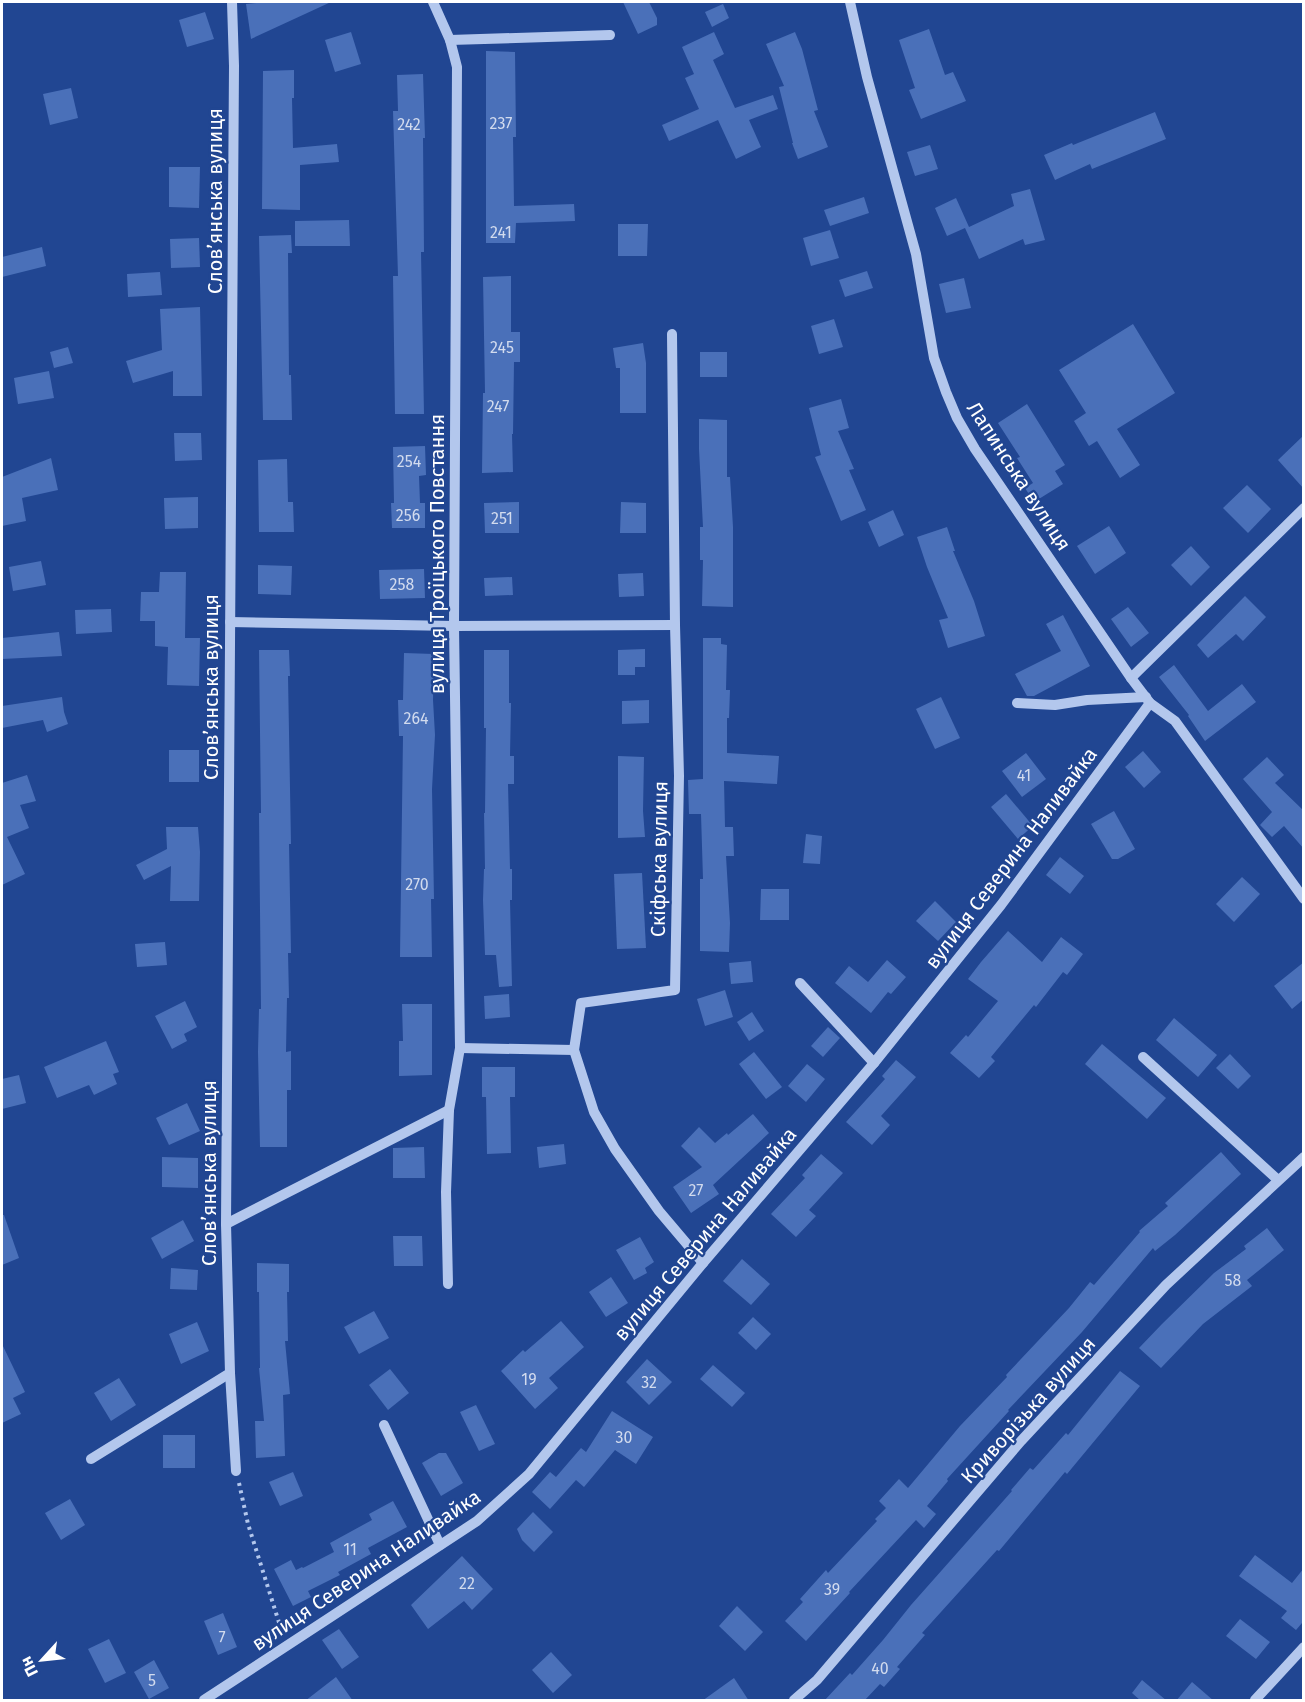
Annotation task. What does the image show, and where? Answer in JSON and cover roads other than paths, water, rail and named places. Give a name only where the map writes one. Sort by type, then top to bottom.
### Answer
[{"type":"street","name":"Словʼянська вулиця","points":[[232,2],[234,66],[226,1224],[230,1373],[236,1471]]},
{"type":"street","name":"вулиця Троїцького Повстання","points":[[433,2],[450,40],[457,67],[454,626],[460,1048],[448,1110],[446,1192],[448,1284]]},
{"type":"street","name":"Лапинська вулиця","points":[[850,2],[867,77],[916,254],[934,358],[957,418],[975,449],[1131,678],[1148,700],[1175,721],[1304,899]]},
{"type":"street","points":[[450,40],[610,35]]},
{"type":"street","name":"Скіфська вулиця","points":[[672,334],[679,776],[675,990],[581,1003],[574,1050],[594,1112],[615,1149],[659,1211],[703,1263]]},
{"type":"street","points":[[1131,678],[1304,508]]},
{"type":"street","points":[[230,622],[454,626],[675,625]]},
{"type":"street","points":[[1017,703],[1056,705],[1087,700],[1148,700]]},
{"type":"street","name":"вулиця Северина Наливайка","points":[[204,1701],[477,1521],[529,1474],[703,1263],[874,1063],[1001,904],[1148,700]]},
{"type":"street","points":[[800,983],[874,1063]]},
{"type":"street","points":[[460,1048],[574,1050]]},
{"type":"street","points":[[1143,1057],[1278,1180]]},
{"type":"street","points":[[226,1224],[448,1110]]},
{"type":"street","name":"Криворізька вулиця","points":[[794,1701],[817,1680],[1045,1415],[1167,1285],[1304,1157]]},
{"type":"street","points":[[91,1459],[230,1373]]},
{"type":"street","points":[[384,1425],[440,1545]]},
{"type":"street","points":[[1255,1701],[1304,1647]]}]
